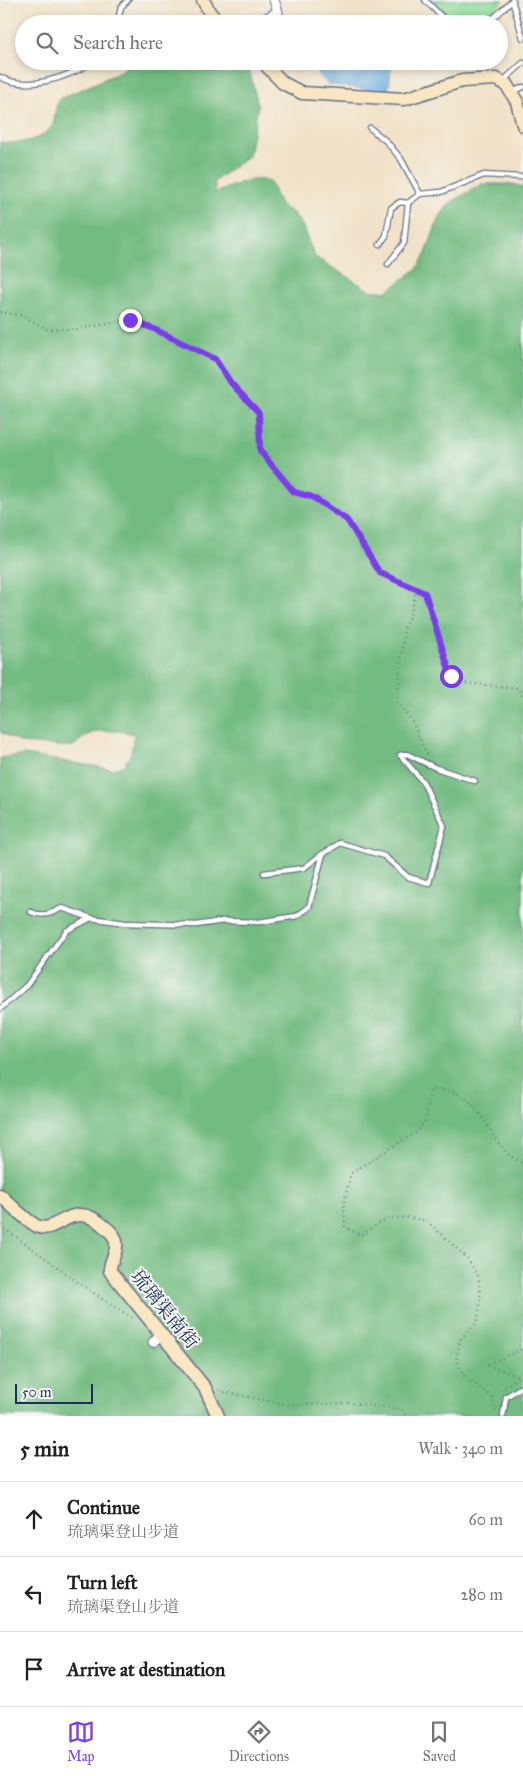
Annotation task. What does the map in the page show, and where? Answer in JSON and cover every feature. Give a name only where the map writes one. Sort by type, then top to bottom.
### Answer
[{"type":"street","points":[[203,0],[212,15]]},
{"type":"street","points":[[272,15],[278,12],[274,0]]},
{"type":"street","points":[[271,70],[283,82],[302,94],[404,99],[422,95],[462,81],[496,79],[517,90],[517,102],[523,125]]},
{"type":"street","name":"琉璃渠南街","points":[[0,1195],[38,1226],[48,1228],[74,1214],[90,1217],[101,1223],[113,1234],[117,1243],[110,1264],[110,1272],[156,1338],[205,1388],[218,1416]]},
{"type":"lane","points":[[120,15],[122,7],[128,0]]},
{"type":"lane","points":[[425,0],[440,15]]},
{"type":"lane","points":[[496,15],[512,0],[523,38]]},
{"type":"lane","points":[[502,82],[523,63]]},
{"type":"lane","points":[[0,77],[12,83],[52,79],[79,70]]},
{"type":"lane","points":[[370,128],[386,141],[402,160],[420,194]]},
{"type":"lane","points":[[380,244],[386,236],[391,208],[400,202],[408,203],[420,194],[442,192],[484,175],[523,177]]},
{"type":"lane","points":[[388,264],[404,243],[408,203]]},
{"type":"lane","points":[[264,873],[304,868],[340,843],[384,856],[408,877],[429,883],[444,826],[423,782],[400,755],[407,754],[436,768],[475,781]]},
{"type":"lane","points":[[30,912],[37,915],[52,914],[62,908],[91,918],[125,923],[196,926],[222,921],[259,922],[297,916],[309,907],[323,854]]},
{"type":"lane","points":[[0,1010],[27,985],[66,931],[91,918]]},
{"type":"lane","points":[[501,1415],[506,1397],[523,1386]]},
{"type":"path","points":[[0,312],[20,315],[47,329],[78,329],[130,320],[154,329],[215,359],[231,383],[259,413],[260,451],[294,492],[312,497],[347,520],[380,573],[425,593],[451,676],[464,683],[518,688],[523,697]]},
{"type":"path","points":[[416,589],[412,610],[404,628],[397,702],[411,719],[426,754],[436,768]]},
{"type":"path","points":[[501,1415],[492,1397],[465,1377],[456,1361],[460,1340],[477,1322],[480,1299],[478,1276],[467,1258],[427,1221],[406,1217],[386,1219],[361,1234],[345,1227],[344,1203],[351,1173],[418,1131],[426,1119],[430,1090],[446,1088],[474,1105],[511,1159],[523,1163]]},
{"type":"path","points":[[0,1226],[30,1246],[82,1286],[139,1322]]},
{"type":"path","points":[[501,1415],[501,1390],[519,1376],[486,1365],[523,1349]]},
{"type":"path","points":[[205,1388],[289,1405],[351,1403],[402,1409],[407,1416]]},
{"type":"green space","points":[[429,0],[504,0],[489,15],[443,15]]},
{"type":"green space","points":[[122,70],[249,70],[258,105],[249,155],[215,181],[215,193],[248,181],[262,180],[270,182],[280,205],[294,214],[302,225],[315,257],[369,290],[386,292],[418,268],[427,251],[438,219],[450,203],[482,184],[513,184],[523,187],[523,1416],[0,1416],[0,758],[24,755],[111,769],[124,766],[131,753],[134,734],[122,731],[97,731],[87,735],[73,746],[60,746],[22,743],[0,732],[0,142],[28,141],[42,136],[52,126],[59,99]]},
{"type":"water","points":[[317,70],[391,70],[388,92],[328,84],[319,75]]},
{"type":"route","points":[[130,320],[154,329],[215,359],[231,383],[259,413],[260,451],[294,492],[312,497],[347,520],[380,573],[425,593],[451,676]]}]
